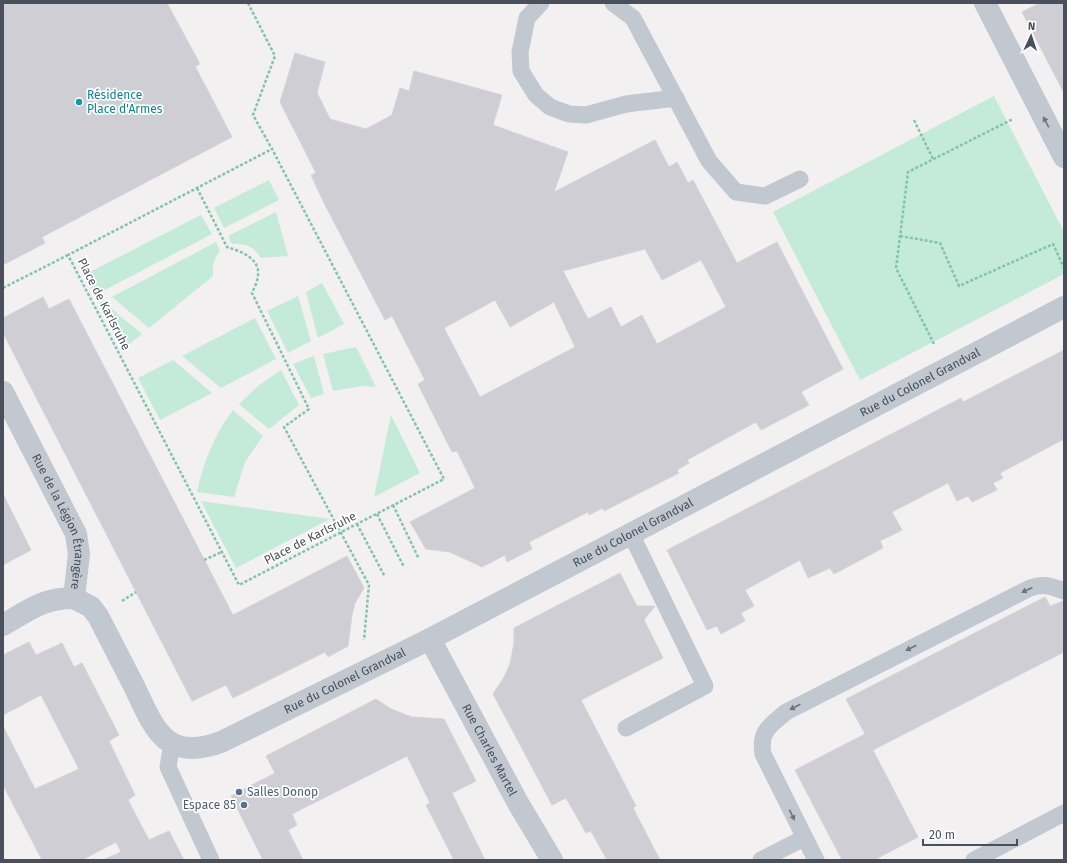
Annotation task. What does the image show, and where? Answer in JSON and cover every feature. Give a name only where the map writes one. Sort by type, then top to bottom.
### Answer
[{"type":"street","points":[[985,3],[1064,157]]},
{"type":"street","name":"Rue du Colonel Grandval","points":[[197,748],[221,742],[430,639],[1064,307]]},
{"type":"street","name":"Rue de la Légion Étrangère","points":[[3,392],[76,534],[79,554],[74,598],[91,607],[98,616],[154,726],[172,743],[184,748],[197,748]]},
{"type":"street","points":[[3,625],[35,606],[56,598],[74,598]]},
{"type":"street","name":"Rue Charles Martel","points":[[430,639],[518,803],[552,860]]},
{"type":"lane","points":[[541,3],[527,18],[520,52],[522,71],[536,95],[550,106],[569,114],[586,115],[626,104],[676,98]]},
{"type":"lane","points":[[613,3],[633,18],[709,161],[736,192],[765,196],[800,179]]},
{"type":"lane","points":[[626,728],[705,686],[631,534]]},
{"type":"lane","points":[[816,860],[763,754],[761,744],[763,735],[770,726],[786,712],[1030,588],[1039,585],[1048,585],[1064,591]]},
{"type":"lane","points":[[172,743],[168,767],[211,860]]},
{"type":"lane","points":[[974,860],[1064,813]]},
{"type":"lane","points":[[761,860],[804,838]]},
{"type":"path","points":[[248,3],[275,56],[253,115],[272,149]]},
{"type":"path","points":[[936,348],[896,268],[908,172],[1017,117]]},
{"type":"path","points":[[914,120],[933,160]]},
{"type":"path","name":"Place de Karlsruhe","points":[[272,149],[444,479],[239,585],[68,255],[272,149]]},
{"type":"path","points":[[197,188],[227,247],[240,251],[255,261],[258,274],[252,293],[309,409],[284,427],[369,585],[364,640]]},
{"type":"path","points":[[900,236],[940,243],[959,286],[1053,244],[1064,268]]},
{"type":"path","points":[[3,288],[68,255]]},
{"type":"path","points":[[393,506],[420,559]]},
{"type":"path","points":[[376,514],[404,567]]},
{"type":"path","points":[[357,524],[385,577]]},
{"type":"path","points":[[204,560],[222,552]]},
{"type":"green space","points":[[994,96],[1064,232],[1064,274],[860,380],[773,212]]},
{"type":"green space","points":[[269,180],[279,200],[224,228],[214,208]]},
{"type":"green space","points":[[276,212],[288,256],[261,258],[255,250],[249,246],[232,244],[228,236]]},
{"type":"green space","points":[[201,215],[212,234],[95,295],[84,275]]},
{"type":"green space","points":[[216,242],[220,251],[214,262],[213,276],[149,328],[112,297]]},
{"type":"green space","points":[[322,283],[344,324],[318,338],[306,292]]},
{"type":"green space","points":[[298,296],[311,341],[288,353],[267,311]]},
{"type":"green space","points":[[102,301],[142,334],[123,349],[99,303]]},
{"type":"green space","points":[[255,318],[276,359],[221,388],[182,356]]},
{"type":"green space","points":[[356,347],[376,387],[362,386],[333,391],[323,354]]},
{"type":"green space","points":[[314,356],[324,394],[311,398],[293,364]]},
{"type":"green space","points":[[173,360],[212,393],[160,420],[138,378]]},
{"type":"green space","points":[[281,370],[299,405],[269,429],[239,404],[258,386]]},
{"type":"green space","points":[[233,410],[263,436],[245,462],[234,497],[197,492],[210,449],[220,429]]},
{"type":"green space","points":[[391,415],[420,473],[374,497]]},
{"type":"green space","points":[[201,501],[330,519],[236,568]]},
{"type":"building","points":[[3,3],[167,3],[200,64],[195,66],[232,137],[42,237],[45,243],[3,265]]},
{"type":"building","points":[[1040,3],[1064,3],[1064,93],[1022,12]]},
{"type":"building","points":[[295,53],[325,62],[317,93],[330,119],[366,129],[392,115],[400,88],[409,91],[414,71],[502,95],[493,125],[568,152],[554,192],[655,140],[669,167],[677,162],[688,183],[693,180],[737,263],[777,242],[843,369],[801,392],[809,405],[761,430],[756,422],[687,460],[689,463],[677,470],[679,473],[604,511],[603,508],[589,515],[588,512],[529,542],[532,549],[507,562],[505,555],[482,567],[450,552],[426,549],[410,522],[475,488],[457,451],[452,452],[418,384],[425,380],[392,316],[385,320],[323,201],[311,175],[316,173],[280,102]],"holes":[[[645,249],[662,280],[701,260],[726,307],[657,344],[642,315],[621,327],[611,307],[588,319],[563,271]],[[495,300],[510,327],[554,302],[575,347],[480,397],[444,328]]]},
{"type":"building","points":[[43,297],[49,309],[69,299],[233,615],[347,556],[364,588],[355,603],[348,646],[328,657],[325,652],[233,698],[226,685],[192,701],[3,333],[3,318]]},
{"type":"building","points":[[1064,350],[1064,439],[1000,473],[1003,478],[993,483],[997,490],[972,502],[968,496],[957,501],[948,483],[892,512],[902,530],[880,541],[883,548],[834,574],[830,568],[808,578],[800,560],[745,590],[754,606],[741,613],[745,621],[721,634],[717,626],[707,630],[667,550],[961,398],[963,402]]},
{"type":"building","points":[[3,494],[31,550],[3,565]]},
{"type":"building","points":[[620,573],[637,606],[655,606],[644,620],[663,658],[581,700],[636,806],[633,808],[660,860],[607,860],[591,831],[586,833],[566,798],[552,805],[493,694],[510,664],[514,643],[514,628]]},
{"type":"building","points":[[1045,597],[1050,606],[1064,601],[1064,652],[873,750],[918,837],[874,860],[842,860],[795,770],[865,734],[846,699]]},
{"type":"building","points":[[29,642],[36,655],[62,643],[74,667],[82,663],[119,735],[109,741],[135,795],[128,800],[149,840],[169,831],[184,860],[103,860],[121,852],[116,842],[82,860],[42,860],[3,785],[3,726],[35,789],[79,769],[41,695],[3,715],[3,655]]},
{"type":"building","points":[[376,699],[391,709],[412,717],[444,719],[476,781],[452,793],[485,860],[454,860],[426,805],[430,803],[407,756],[292,814],[297,825],[288,830],[303,860],[263,860],[231,796],[275,773],[266,756]]},
{"type":"place","name":"Résidence Place d'Armes","points":[[79,102]]},
{"type":"place","name":"Salles Donop","points":[[239,792]]},
{"type":"place","name":"Espace 85","points":[[244,805]]}]
